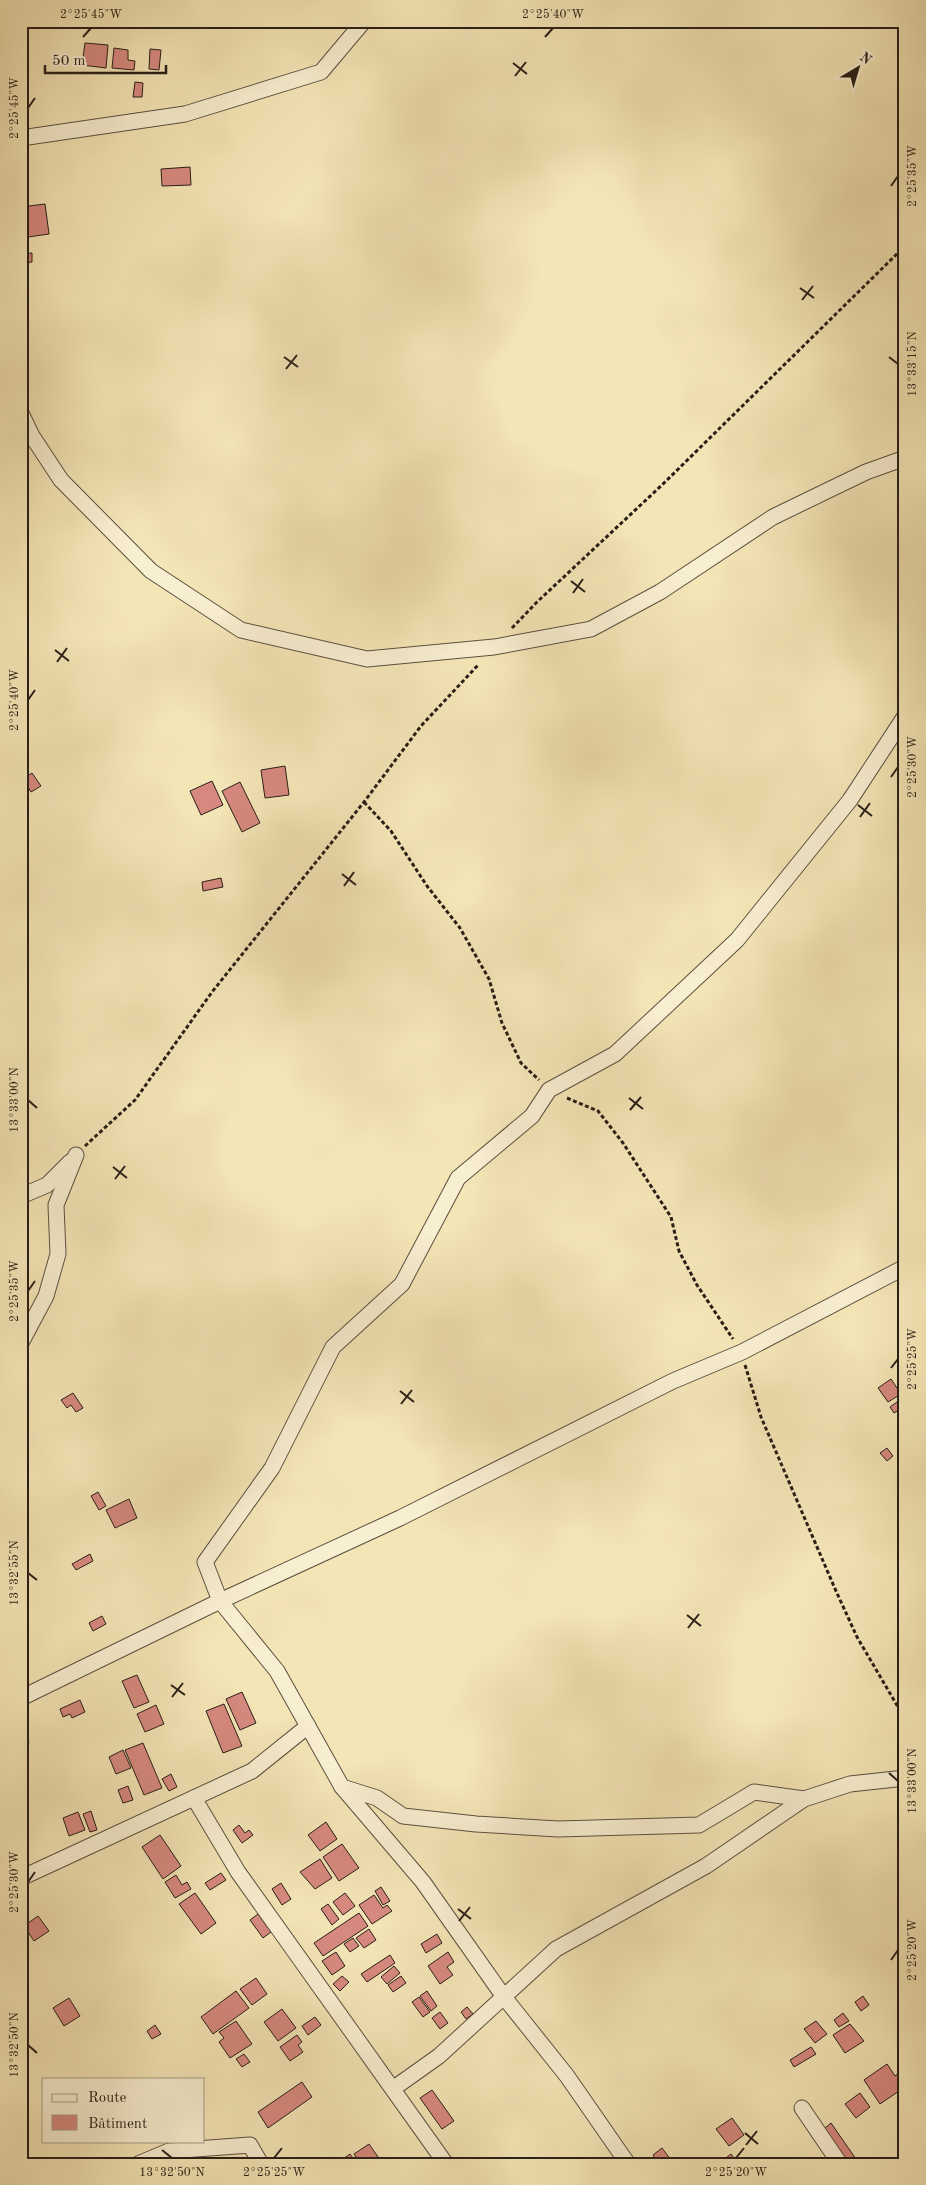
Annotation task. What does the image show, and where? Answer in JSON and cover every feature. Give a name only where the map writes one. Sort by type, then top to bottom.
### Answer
[{"type":"street","points":[[21,138],[185,114],[321,72],[364,21]]},
{"type":"street","points":[[21,413],[32,436],[61,480],[150,571],[241,630],[367,660],[494,648],[591,629],[660,592],[773,517],[866,472],[905,458]]},
{"type":"street","points":[[628,2164],[567,2076],[504,1997],[423,1882],[342,1787],[277,1671],[220,1601],[205,1562],[272,1468],[333,1347],[402,1284],[458,1178],[532,1116],[549,1090],[615,1054],[737,940],[850,800],[905,716]]},
{"type":"street","points":[[21,1196],[47,1185],[76,1155]]},
{"type":"street","points":[[21,1343],[46,1296],[58,1254],[56,1205],[76,1155]]},
{"type":"street","points":[[21,1698],[220,1601],[400,1518],[673,1381],[742,1352],[905,1267]]},
{"type":"street","points":[[21,1878],[252,1771],[308,1726]]},
{"type":"street","points":[[394,2088],[438,2056],[556,1949],[706,1866],[804,1799],[850,1784],[905,1778]]},
{"type":"street","points":[[342,1787],[377,1798],[404,1816],[476,1824],[558,1829],[699,1825],[754,1792],[804,1799]]},
{"type":"street","points":[[194,1798],[238,1872],[394,2088],[446,2164]]},
{"type":"street","points":[[802,2108],[840,2164]]},
{"type":"street","points":[[138,2164],[169,2152],[250,2145],[261,2164]]},
{"type":"path","points":[[76,1155],[135,1100],[212,992],[364,802],[421,726],[537,602],[662,486],[905,246]]},
{"type":"path","points":[[742,1352],[761,1417],[809,1531],[857,1637],[905,1719]]},
{"type":"building","points":[[85,43],[108,45],[106,68],[82,65]]},
{"type":"building","points":[[114,48],[128,50],[128,60],[135,61],[134,70],[112,68]]},
{"type":"building","points":[[150,49],[161,50],[159,70],[149,69]]},
{"type":"building","points":[[135,82],[143,83],[142,97],[133,97]]},
{"type":"building","points":[[190,167],[191,185],[162,186],[161,169]]},
{"type":"building","points":[[45,204],[49,234],[21,238],[21,207]]},
{"type":"building","points":[[32,253],[32,262],[21,263],[21,254]]},
{"type":"building","points":[[285,766],[289,795],[265,798],[261,770]]},
{"type":"building","points":[[32,773],[41,786],[31,792],[23,779]]},
{"type":"building","points":[[212,781],[223,805],[201,815],[190,791]]},
{"type":"building","points":[[240,782],[260,823],[242,832],[222,791]]},
{"type":"building","points":[[221,878],[223,887],[203,891],[202,882]]},
{"type":"building","points":[[891,1379],[901,1394],[888,1402],[878,1388]]},
{"type":"building","points":[[73,1393],[83,1408],[76,1412],[71,1405],[67,1408],[61,1400]]},
{"type":"building","points":[[897,1402],[901,1409],[894,1413],[890,1407]]},
{"type":"building","points":[[887,1448],[893,1456],[887,1461],[880,1453]]},
{"type":"building","points":[[98,1492],[106,1506],[99,1510],[91,1496]]},
{"type":"building","points":[[129,1499],[137,1518],[115,1528],[106,1510]]},
{"type":"building","points":[[90,1554],[93,1561],[76,1570],[72,1564]]},
{"type":"building","points":[[102,1616],[106,1624],[93,1631],[89,1623]]},
{"type":"building","points":[[137,1675],[149,1702],[134,1708],[122,1681]]},
{"type":"building","points":[[242,1692],[256,1723],[240,1730],[226,1699]]},
{"type":"building","points":[[80,1700],[85,1712],[72,1718],[70,1714],[63,1717],[60,1709]]},
{"type":"building","points":[[224,1704],[242,1746],[223,1753],[206,1711]]},
{"type":"building","points":[[156,1705],[164,1724],[145,1732],[137,1714]]},
{"type":"building","points":[[26,1735],[29,1743],[25,1744],[28,1753],[21,1756],[21,1736]]},
{"type":"building","points":[[143,1743],[162,1788],[144,1795],[125,1750]]},
{"type":"building","points":[[123,1750],[131,1768],[116,1774],[109,1757]]},
{"type":"building","points":[[171,1774],[177,1787],[169,1791],[162,1779]]},
{"type":"building","points":[[128,1786],[133,1800],[123,1803],[118,1790]]},
{"type":"building","points":[[91,1811],[97,1830],[90,1832],[83,1814]]},
{"type":"building","points":[[78,1812],[85,1830],[69,1836],[63,1818]]},
{"type":"building","points":[[326,1822],[337,1839],[320,1851],[308,1835]]},
{"type":"building","points":[[239,1825],[245,1833],[249,1830],[253,1835],[242,1843],[233,1830]]},
{"type":"building","points":[[160,1835],[181,1866],[163,1879],[142,1847]]},
{"type":"building","points":[[342,1844],[359,1868],[339,1881],[323,1857]]},
{"type":"building","points":[[320,1859],[332,1878],[315,1889],[300,1872]]},
{"type":"building","points":[[221,1873],[226,1880],[210,1890],[205,1883]]},
{"type":"building","points":[[176,1875],[182,1885],[187,1882],[191,1889],[175,1898],[165,1882]]},
{"type":"building","points":[[281,1883],[291,1899],[282,1905],[272,1889]]},
{"type":"building","points":[[381,1887],[390,1901],[383,1905],[375,1891]]},
{"type":"building","points":[[195,1893],[216,1923],[201,1934],[179,1904]]},
{"type":"building","points":[[345,1893],[355,1906],[343,1915],[333,1902]]},
{"type":"building","points":[[374,1895],[383,1908],[387,1905],[392,1911],[372,1924],[359,1905]]},
{"type":"building","points":[[328,1904],[339,1919],[332,1925],[321,1909]]},
{"type":"building","points":[[359,1913],[368,1926],[323,1956],[314,1943]]},
{"type":"building","points":[[258,1914],[271,1932],[263,1938],[250,1920]]},
{"type":"building","points":[[38,1916],[49,1931],[34,1941],[24,1926]]},
{"type":"building","points":[[369,1929],[376,1940],[364,1948],[356,1938]]},
{"type":"building","points":[[437,1934],[442,1943],[426,1953],[421,1944]]},
{"type":"building","points":[[353,1938],[359,1946],[350,1952],[344,1944]]},
{"type":"building","points":[[336,1952],[345,1966],[332,1975],[322,1961]]},
{"type":"building","points":[[448,1952],[454,1962],[447,1967],[453,1975],[440,1984],[428,1966]]},
{"type":"building","points":[[390,1955],[395,1963],[367,1982],[361,1974]]},
{"type":"building","points":[[394,1966],[400,1973],[387,1984],[381,1977]]},
{"type":"building","points":[[342,1976],[349,1982],[340,1991],[333,1984]]},
{"type":"building","points":[[401,1976],[406,1983],[393,1992],[388,1985]]},
{"type":"building","points":[[256,1978],[267,1994],[252,2005],[240,1989]]},
{"type":"building","points":[[236,1991],[249,2008],[213,2034],[201,2017]]},
{"type":"building","points":[[427,1991],[437,2006],[431,2011],[420,1996]]},
{"type":"building","points":[[863,1996],[869,2005],[861,2011],[855,2002]]},
{"type":"building","points":[[419,1997],[430,2012],[423,2017],[412,2002]]},
{"type":"building","points":[[69,1998],[80,2016],[64,2026],[53,2008]]},
{"type":"building","points":[[467,2007],[473,2014],[466,2019],[461,2012]]},
{"type":"building","points":[[282,2009],[296,2028],[278,2041],[264,2022]]},
{"type":"building","points":[[440,2012],[448,2023],[440,2029],[432,2018]]},
{"type":"building","points":[[843,2013],[849,2021],[839,2027],[834,2020]]},
{"type":"building","points":[[315,2017],[321,2025],[308,2035],[302,2026]]},
{"type":"building","points":[[236,2021],[252,2044],[230,2058],[219,2042],[224,2038],[219,2032]]},
{"type":"building","points":[[816,2021],[827,2034],[815,2043],[804,2029]]},
{"type":"building","points":[[850,2024],[864,2041],[845,2053],[833,2035]]},
{"type":"building","points":[[155,2025],[161,2034],[152,2039],[147,2031]]},
{"type":"building","points":[[297,2035],[302,2042],[298,2045],[303,2052],[290,2061],[280,2047]]},
{"type":"building","points":[[811,2047],[816,2054],[794,2067],[790,2060]]},
{"type":"building","points":[[244,2054],[250,2062],[242,2067],[236,2059]]},
{"type":"building","points":[[887,2064],[895,2076],[900,2072],[905,2079],[905,2087],[880,2104],[864,2080]]},
{"type":"building","points":[[302,2082],[312,2097],[268,2128],[258,2112]]},
{"type":"building","points":[[432,2090],[454,2121],[442,2129],[420,2098]]},
{"type":"building","points":[[860,2093],[870,2107],[856,2118],[845,2104]]},
{"type":"building","points":[[732,2118],[744,2135],[729,2146],[716,2129]]},
{"type":"building","points":[[831,2123],[858,2162],[855,2164],[850,2164],[824,2129]]},
{"type":"building","points":[[369,2144],[383,2164],[361,2164],[354,2154]]},
{"type":"building","points":[[662,2148],[674,2164],[659,2164],[653,2155]]},
{"type":"building","points":[[350,2154],[357,2164],[336,2164]]},
{"type":"building","points":[[731,2154],[738,2164],[724,2164],[722,2161]]}]
